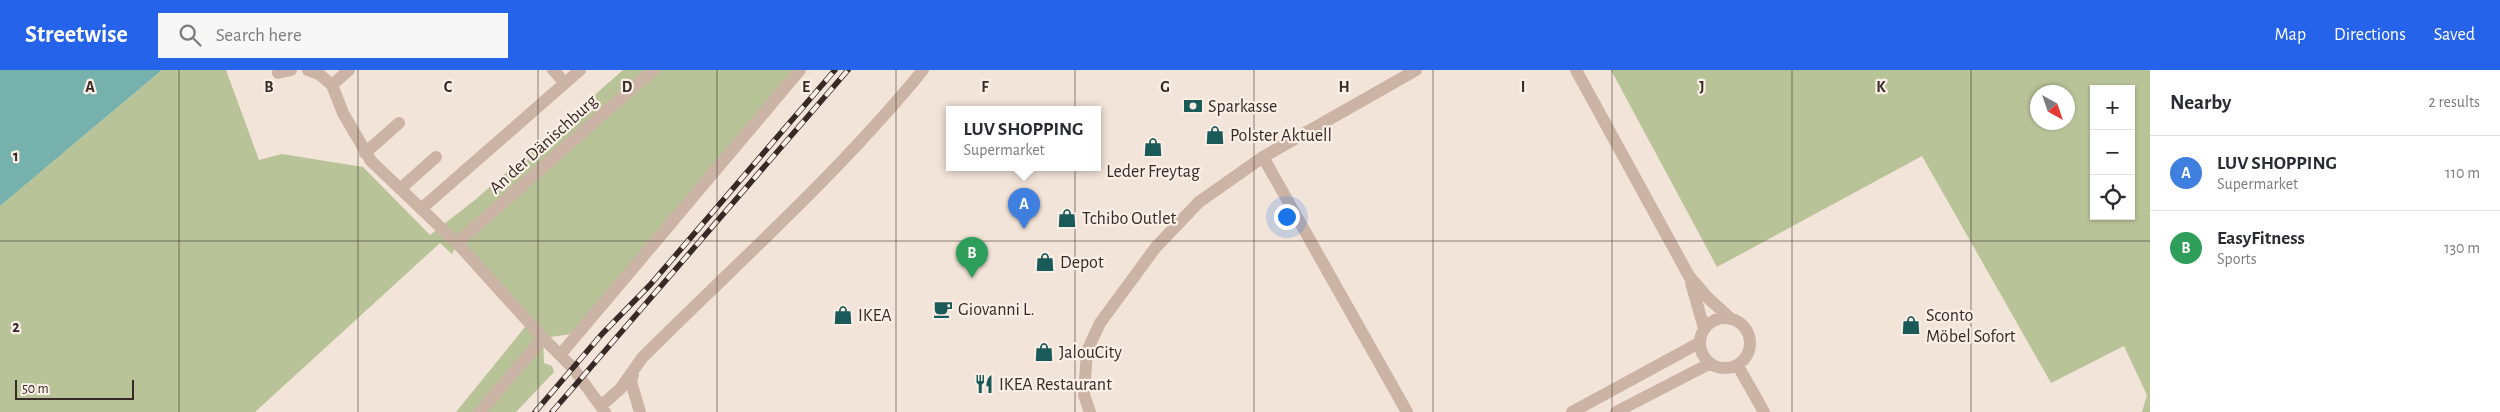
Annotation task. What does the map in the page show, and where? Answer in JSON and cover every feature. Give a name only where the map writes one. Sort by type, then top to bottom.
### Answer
[{"type":"street","points":[[278,74],[291,70]]},
{"type":"street","points":[[308,70],[318,74],[332,85],[343,113],[365,153],[457,243],[543,338],[578,373],[603,409],[633,374],[642,358],[811,193],[898,101],[923,70]]},
{"type":"street","points":[[332,85],[349,70]]},
{"type":"street","points":[[553,70],[565,83]]},
{"type":"street","points":[[421,209],[580,70]]},
{"type":"street","name":"An der Dänischburg","points":[[457,243],[653,70]]},
{"type":"street","points":[[560,355],[800,70]]},
{"type":"street","points":[[1090,412],[1084,395],[1087,351],[1112,305],[1156,247],[1199,202],[1263,157],[1416,70]]},
{"type":"street","points":[[1576,70],[1689,276],[1707,297],[1731,319]]},
{"type":"street","points":[[365,153],[399,122]]},
{"type":"street","points":[[400,188],[436,157]]},
{"type":"street","points":[[1263,157],[1405,410]]},
{"type":"street","points":[[1689,276],[1704,328],[1700,343],[1702,356],[1709,364],[1719,368],[1738,366],[1746,358],[1750,349],[1750,340],[1747,331],[1739,321],[1731,319],[1715,320],[1704,328]]},
{"type":"street","points":[[480,412],[543,338]]},
{"type":"street","points":[[1572,412],[1700,343]]},
{"type":"street","points":[[1616,412],[1709,364]]},
{"type":"street","points":[[1738,366],[1764,412]]},
{"type":"street","points":[[1635,402],[1653,386],[1656,376],[1652,368]]},
{"type":"street","points":[[633,374],[631,382],[640,412]]},
{"type":"street","points":[[1619,386],[1635,402]]},
{"type":"green space","points":[[162,70],[226,70],[259,160],[282,154],[363,167],[430,235],[476,199],[623,70],[794,70],[572,334],[543,338],[544,363],[552,366],[554,372],[516,412],[456,412],[529,322],[457,244],[452,254],[440,243],[255,412],[0,412],[0,206]]},
{"type":"green space","points":[[1611,70],[2150,70],[2150,412],[2142,412],[2147,395],[2124,346],[2051,383],[1922,156],[1717,267]]},
{"type":"water","points":[[0,70],[162,70],[0,206]]},
{"type":"railway","points":[[535,412],[602,334],[650,285],[835,70]]},
{"type":"railway","points":[[552,412],[848,70]]},
{"type":"place","name":"Sparkasse","points":[[1193,106]]},
{"type":"place","name":"Polster Aktuell","points":[[1215,135]]},
{"type":"place","name":"Leder Freytag","points":[[1153,147]]},
{"type":"place","name":"Tchibo Outlet","points":[[1067,218]]},
{"type":"place","name":"LUV SHOPPING","points":[[1024,229]]},
{"type":"place","name":"Depot","points":[[1045,262]]},
{"type":"place","name":"EasyFitness","points":[[972,278]]},
{"type":"place","name":"Giovanni L.","points":[[943,309]]},
{"type":"place","name":"IKEA","points":[[843,315]]},
{"type":"place","name":"Sconto Möbel Sofort","points":[[1911,325]]},
{"type":"place","name":"JalouCity","points":[[1044,352]]},
{"type":"place","name":"IKEA Restaurant","points":[[984,384]]}]
